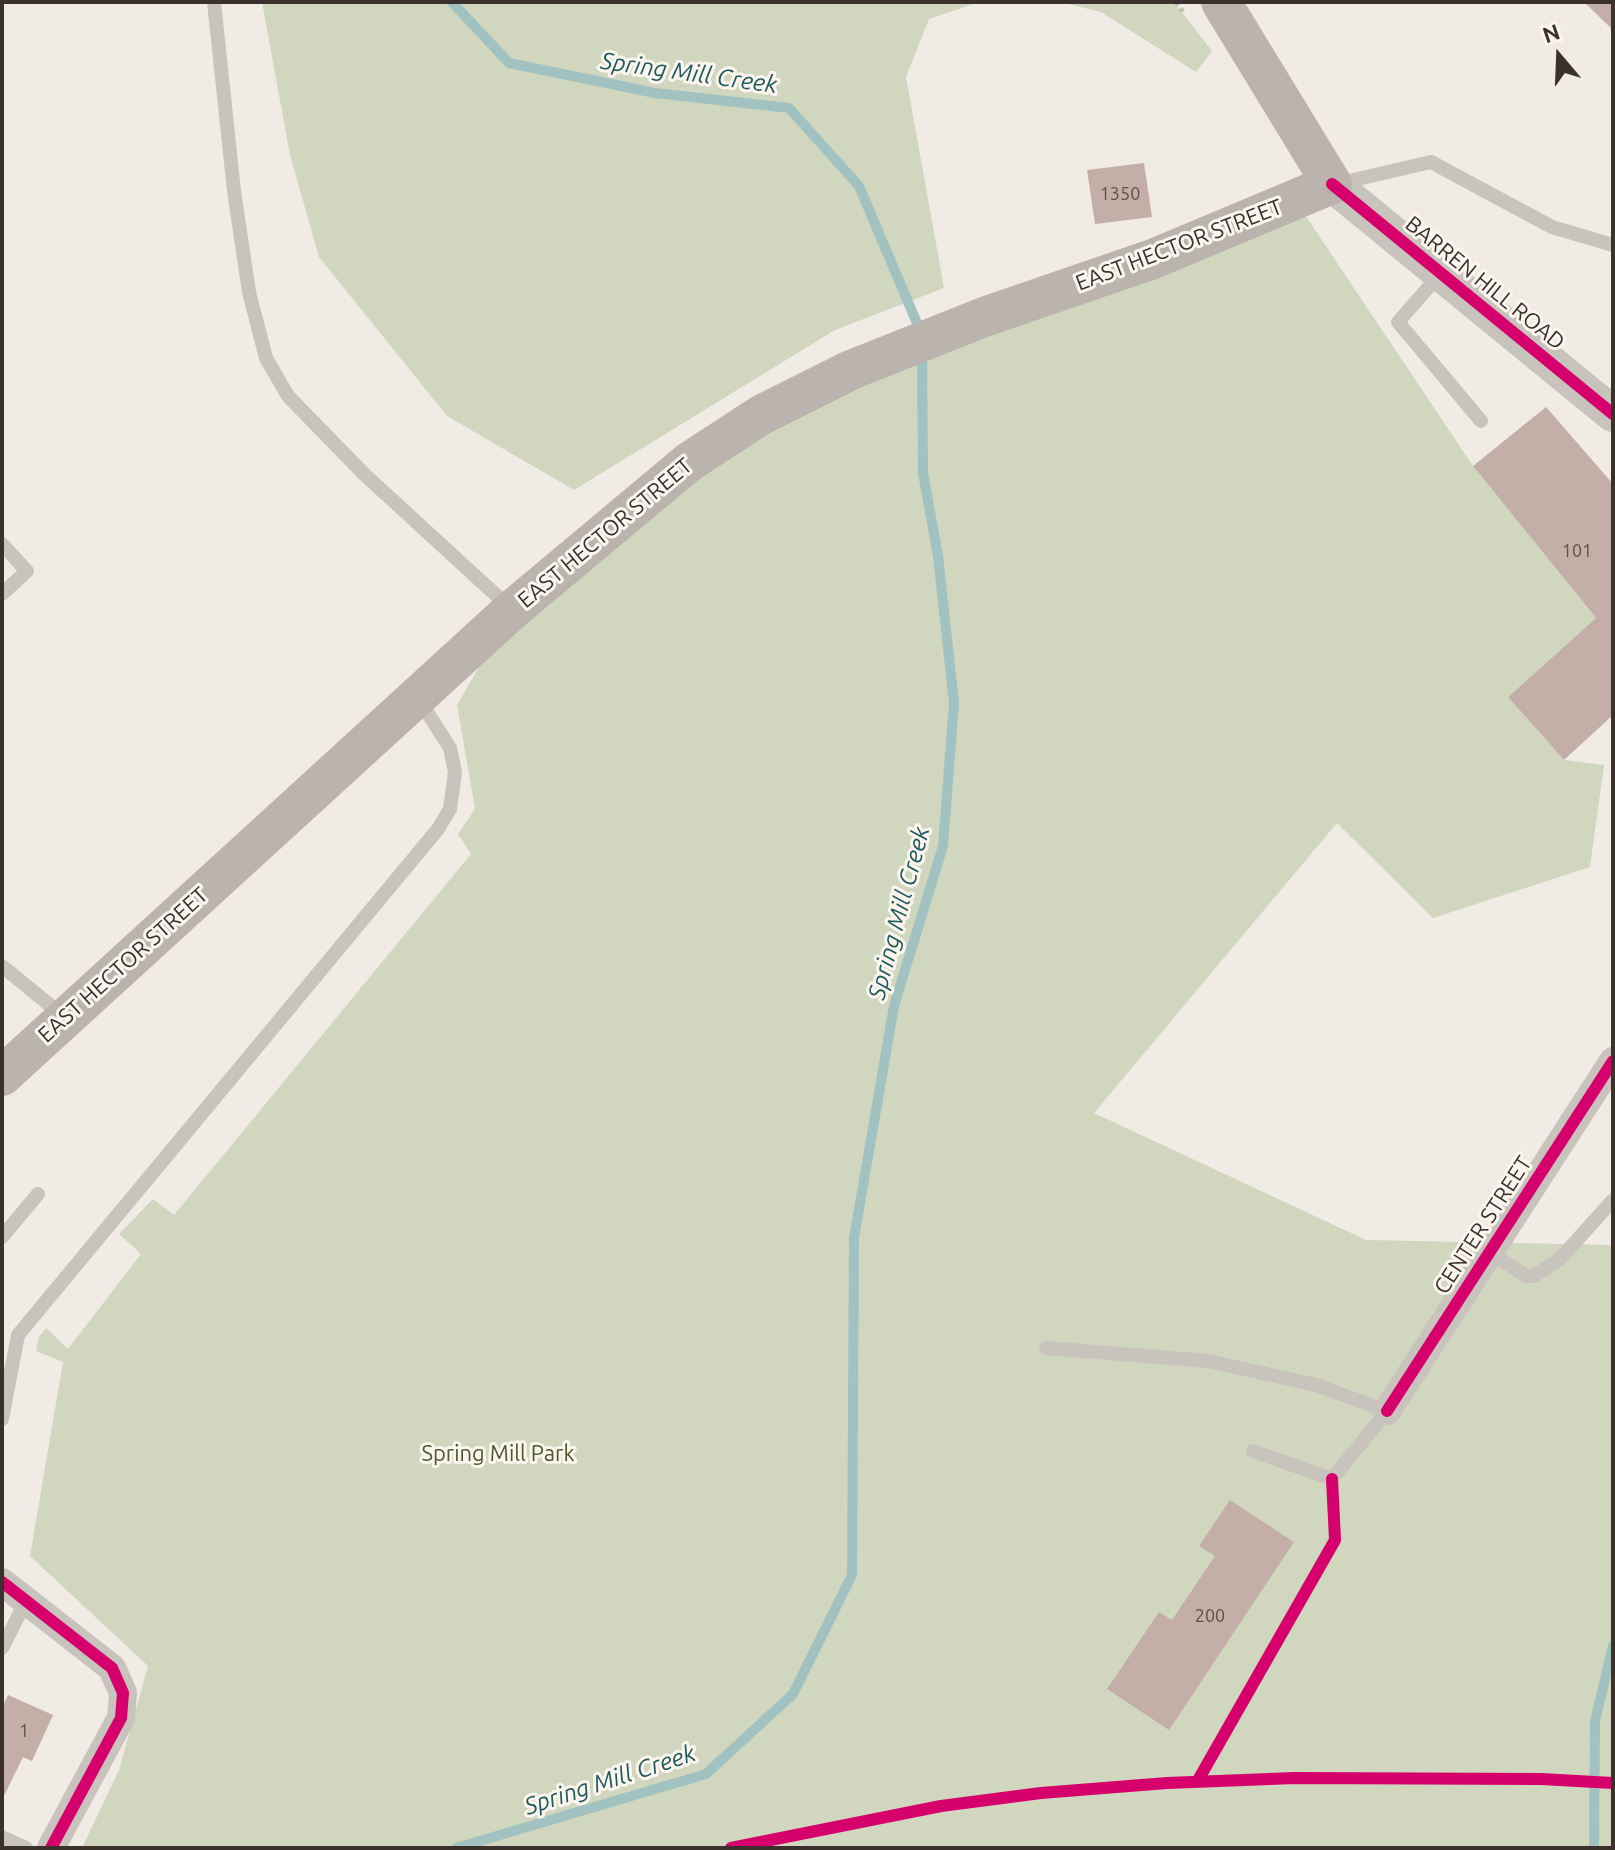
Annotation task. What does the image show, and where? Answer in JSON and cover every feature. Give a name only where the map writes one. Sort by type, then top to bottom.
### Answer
[{"type":"main road","points":[[1221,2],[1332,184]]},
{"type":"main road","name":"EAST HECTOR STREET","points":[[2,1076],[512,610],[689,462],[761,415],[851,370],[984,317],[1153,259],[1332,184]]},
{"type":"street","name":"BARREN HILL ROAD","points":[[1332,184],[1612,412]]},
{"type":"street","name":"CENTER STREET","points":[[1387,1411],[1613,1061]]},
{"type":"street","points":[[2,1582],[112,1668],[123,1693],[121,1718],[51,1848]]},
{"type":"lane","points":[[214,2],[236,206],[249,292],[266,358],[288,396],[364,474],[512,610]]},
{"type":"lane","points":[[1332,184],[1431,162],[1552,227],[1613,245]]},
{"type":"lane","points":[[1442,273],[1398,322],[1481,421]]},
{"type":"lane","points":[[2,544],[27,571],[2,594]]},
{"type":"lane","points":[[2,1419],[18,1335],[438,829],[450,809],[455,772],[450,748],[417,697]]},
{"type":"lane","points":[[2,966],[66,1018]]},
{"type":"lane","points":[[2,1237],[38,1194]]},
{"type":"lane","points":[[1490,1252],[1526,1276],[1534,1276],[1560,1259],[1613,1200]]},
{"type":"lane","points":[[1046,1348],[1208,1361],[1316,1385],[1387,1411],[1332,1479],[1253,1451]]},
{"type":"lane","points":[[2,1648],[26,1601]]},
{"type":"lane","points":[[2,1837],[26,1848]]},
{"type":"green space","points":[[262,2],[979,2],[929,19],[906,77],[944,288],[835,330],[574,490],[447,416],[319,257],[290,155]]},
{"type":"green space","points":[[1060,2],[1174,2],[1212,51],[1196,72],[1101,12]]},
{"type":"green space","name":"Spring Mill Park","points":[[1295,200],[1473,466],[1596,618],[1508,697],[1564,760],[1604,765],[1590,867],[1433,918],[1337,823],[1094,1113],[1366,1240],[1613,1245],[1613,1848],[82,1848],[119,1770],[148,1666],[30,1556],[63,1362],[36,1351],[39,1337],[46,1328],[68,1349],[141,1254],[119,1234],[153,1199],[174,1215],[471,854],[458,834],[475,809],[457,705],[512,610],[689,462]]},
{"type":"building","points":[[1584,2],[1613,2],[1613,30]]},
{"type":"building","points":[[1144,163],[1152,217],[1095,224],[1087,170]]},
{"type":"building","points":[[1546,407],[1613,484],[1613,715],[1564,760],[1508,697],[1596,618],[1473,466]]},
{"type":"building","points":[[1230,1500],[1294,1542],[1169,1730],[1107,1689],[1159,1612],[1172,1620],[1215,1556],[1199,1546]]},
{"type":"building","points":[[8,1695],[53,1715],[32,1761],[23,1757],[2,1800],[2,1708]]},
{"type":"waterway","name":"Spring Mill Creek","points":[[452,2],[509,63],[655,93],[789,108],[859,186],[922,335]]},
{"type":"waterway","name":"Spring Mill Creek","points":[[456,1848],[706,1774],[793,1694],[852,1575],[854,1238],[894,1006],[943,846],[954,703],[938,556],[923,473],[922,351]]},
{"type":"waterway","points":[[1594,1848],[1595,1721],[1613,1646]]},
{"type":"cycle path","points":[[1332,184],[1613,414]]},
{"type":"cycle path","points":[[1387,1411],[1613,1061]]},
{"type":"cycle path","points":[[1197,1782],[1335,1540],[1332,1479]]},
{"type":"cycle path","points":[[2,1582],[112,1668],[123,1693],[121,1718],[51,1848]]},
{"type":"cycle path","points":[[731,1848],[941,1806],[1041,1793],[1167,1783],[1295,1778],[1541,1779],[1613,1783]]}]
